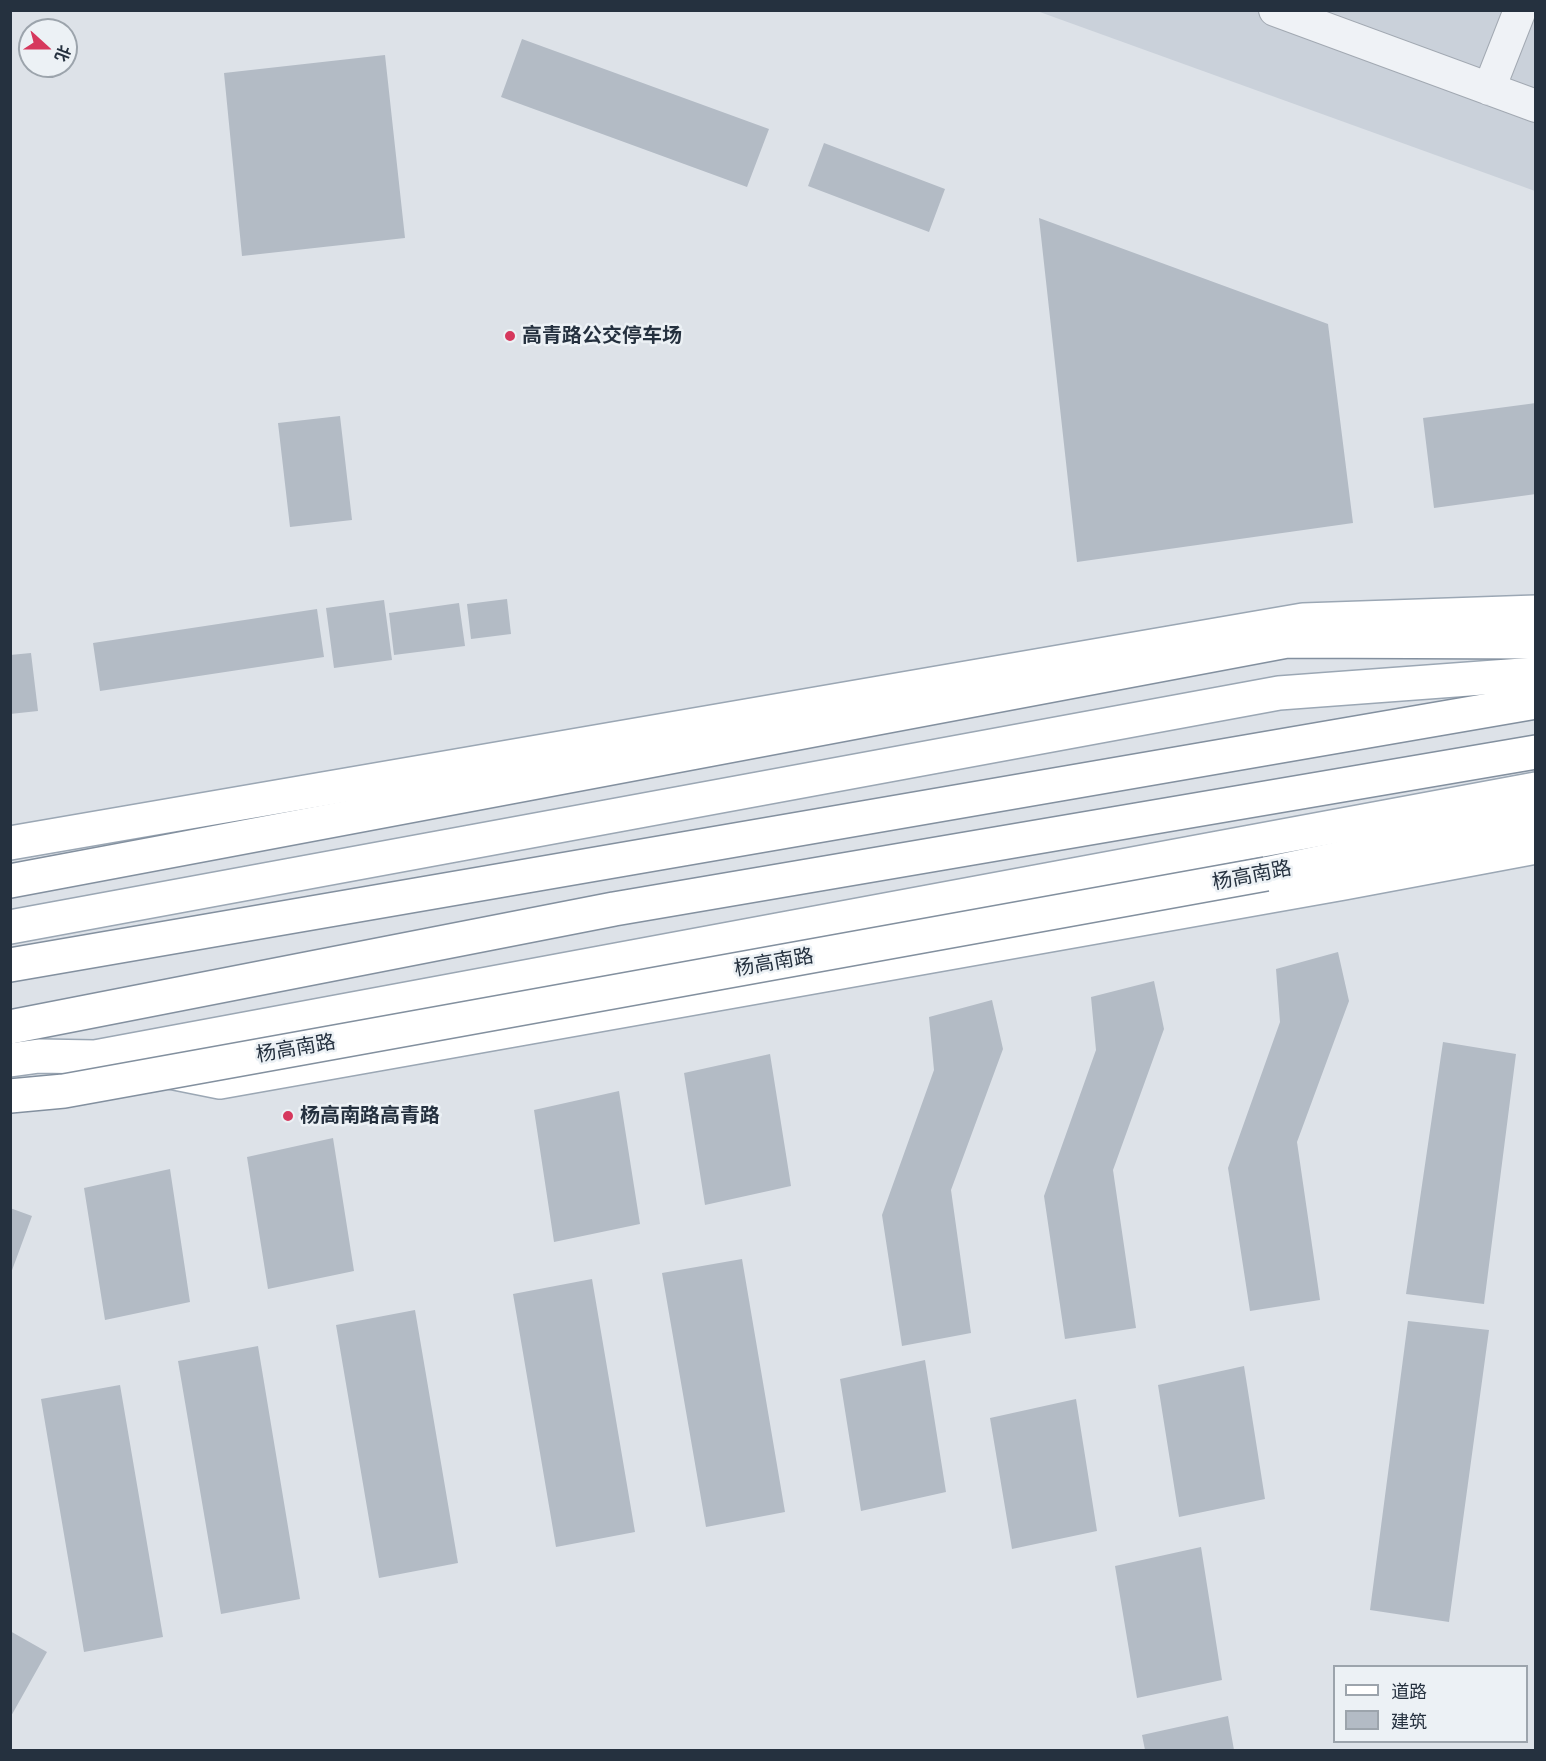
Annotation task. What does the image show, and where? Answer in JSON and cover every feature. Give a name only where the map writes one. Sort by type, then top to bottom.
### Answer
[{"type":"main road","points":[[10,843],[1303,620],[1536,612]]},
{"type":"main road","points":[[10,881],[1287,641],[1536,642]]},
{"type":"main road","points":[[10,927],[1279,693],[1536,674]]},
{"type":"main road","points":[[10,965],[1536,702]]},
{"type":"main road","points":[[10,1027],[614,909],[1536,752]]},
{"type":"main road","name":"杨高南路","points":[[95,1057],[1536,789]]},
{"type":"main road","name":"杨高南路","points":[[10,1096],[64,1091],[1266,874],[1536,817]]},
{"type":"main road","name":"杨高南路","points":[[20,1055],[95,1057],[220,1082],[1536,847]]},
{"type":"lane","points":[[1275,10],[1536,106]]},
{"type":"lane","points":[[1489,89],[1520,10]]},
{"type":"shaded area","points":[[1037,11],[1535,11],[1535,191]]},
{"type":"building","points":[[522,39],[769,129],[747,187],[501,97]]},
{"type":"building","points":[[385,55],[405,238],[242,256],[224,73]]},
{"type":"building","points":[[824,143],[945,189],[929,232],[808,186]]},
{"type":"building","points":[[1039,218],[1328,324],[1353,523],[1077,562]]},
{"type":"building","points":[[1536,403],[1536,494],[1434,508],[1423,418]]},
{"type":"building","points":[[340,416],[352,520],[290,527],[278,423]]},
{"type":"building","points":[[507,599],[511,634],[471,639],[467,604]]},
{"type":"building","points":[[384,600],[392,660],[334,668],[326,608]]},
{"type":"building","points":[[459,603],[465,646],[394,655],[389,613]]},
{"type":"building","points":[[317,609],[324,657],[100,691],[93,643]]},
{"type":"building","points":[[31,653],[38,711],[10,714],[10,655]]},
{"type":"building","points":[[1338,952],[1349,1001],[1297,1142],[1320,1300],[1250,1311],[1228,1168],[1280,1022],[1276,969]]},
{"type":"building","points":[[1154,981],[1164,1029],[1113,1170],[1136,1328],[1065,1339],[1044,1196],[1096,1050],[1091,997]]},
{"type":"building","points":[[992,1000],[1003,1049],[951,1190],[971,1333],[902,1346],[882,1215],[934,1070],[929,1017]]},
{"type":"building","points":[[1443,1042],[1516,1054],[1484,1304],[1406,1294]]},
{"type":"building","points":[[770,1054],[791,1186],[705,1205],[684,1073]]},
{"type":"building","points":[[619,1091],[640,1224],[554,1242],[534,1110]]},
{"type":"building","points":[[333,1138],[354,1271],[268,1289],[247,1157]]},
{"type":"building","points":[[170,1169],[190,1302],[105,1320],[84,1188]]},
{"type":"building","points":[[10,1208],[32,1216],[11,1273],[10,1273]]},
{"type":"building","points":[[742,1259],[785,1512],[706,1527],[662,1273]]},
{"type":"building","points":[[592,1279],[635,1532],[556,1547],[513,1294]]},
{"type":"building","points":[[415,1310],[458,1563],[379,1578],[336,1325]]},
{"type":"building","points":[[1408,1321],[1489,1330],[1449,1622],[1370,1610]]},
{"type":"building","points":[[258,1346],[300,1599],[221,1614],[178,1361]]},
{"type":"building","points":[[925,1360],[946,1492],[861,1511],[840,1379]]},
{"type":"building","points":[[1244,1366],[1265,1499],[1179,1517],[1158,1385]]},
{"type":"building","points":[[120,1385],[163,1637],[84,1652],[41,1399]]},
{"type":"building","points":[[1076,1399],[1097,1531],[1012,1549],[990,1418]]},
{"type":"building","points":[[1201,1547],[1222,1680],[1137,1698],[1115,1566]]},
{"type":"building","points":[[10,1631],[47,1652],[10,1718]]},
{"type":"building","points":[[1228,1716],[1234,1750],[1145,1750],[1142,1735]]},
{"type":"place","name":"高青路公交停车场","points":[[510,336]]},
{"type":"place","name":"杨高南路高青路","points":[[288,1116]]}]
